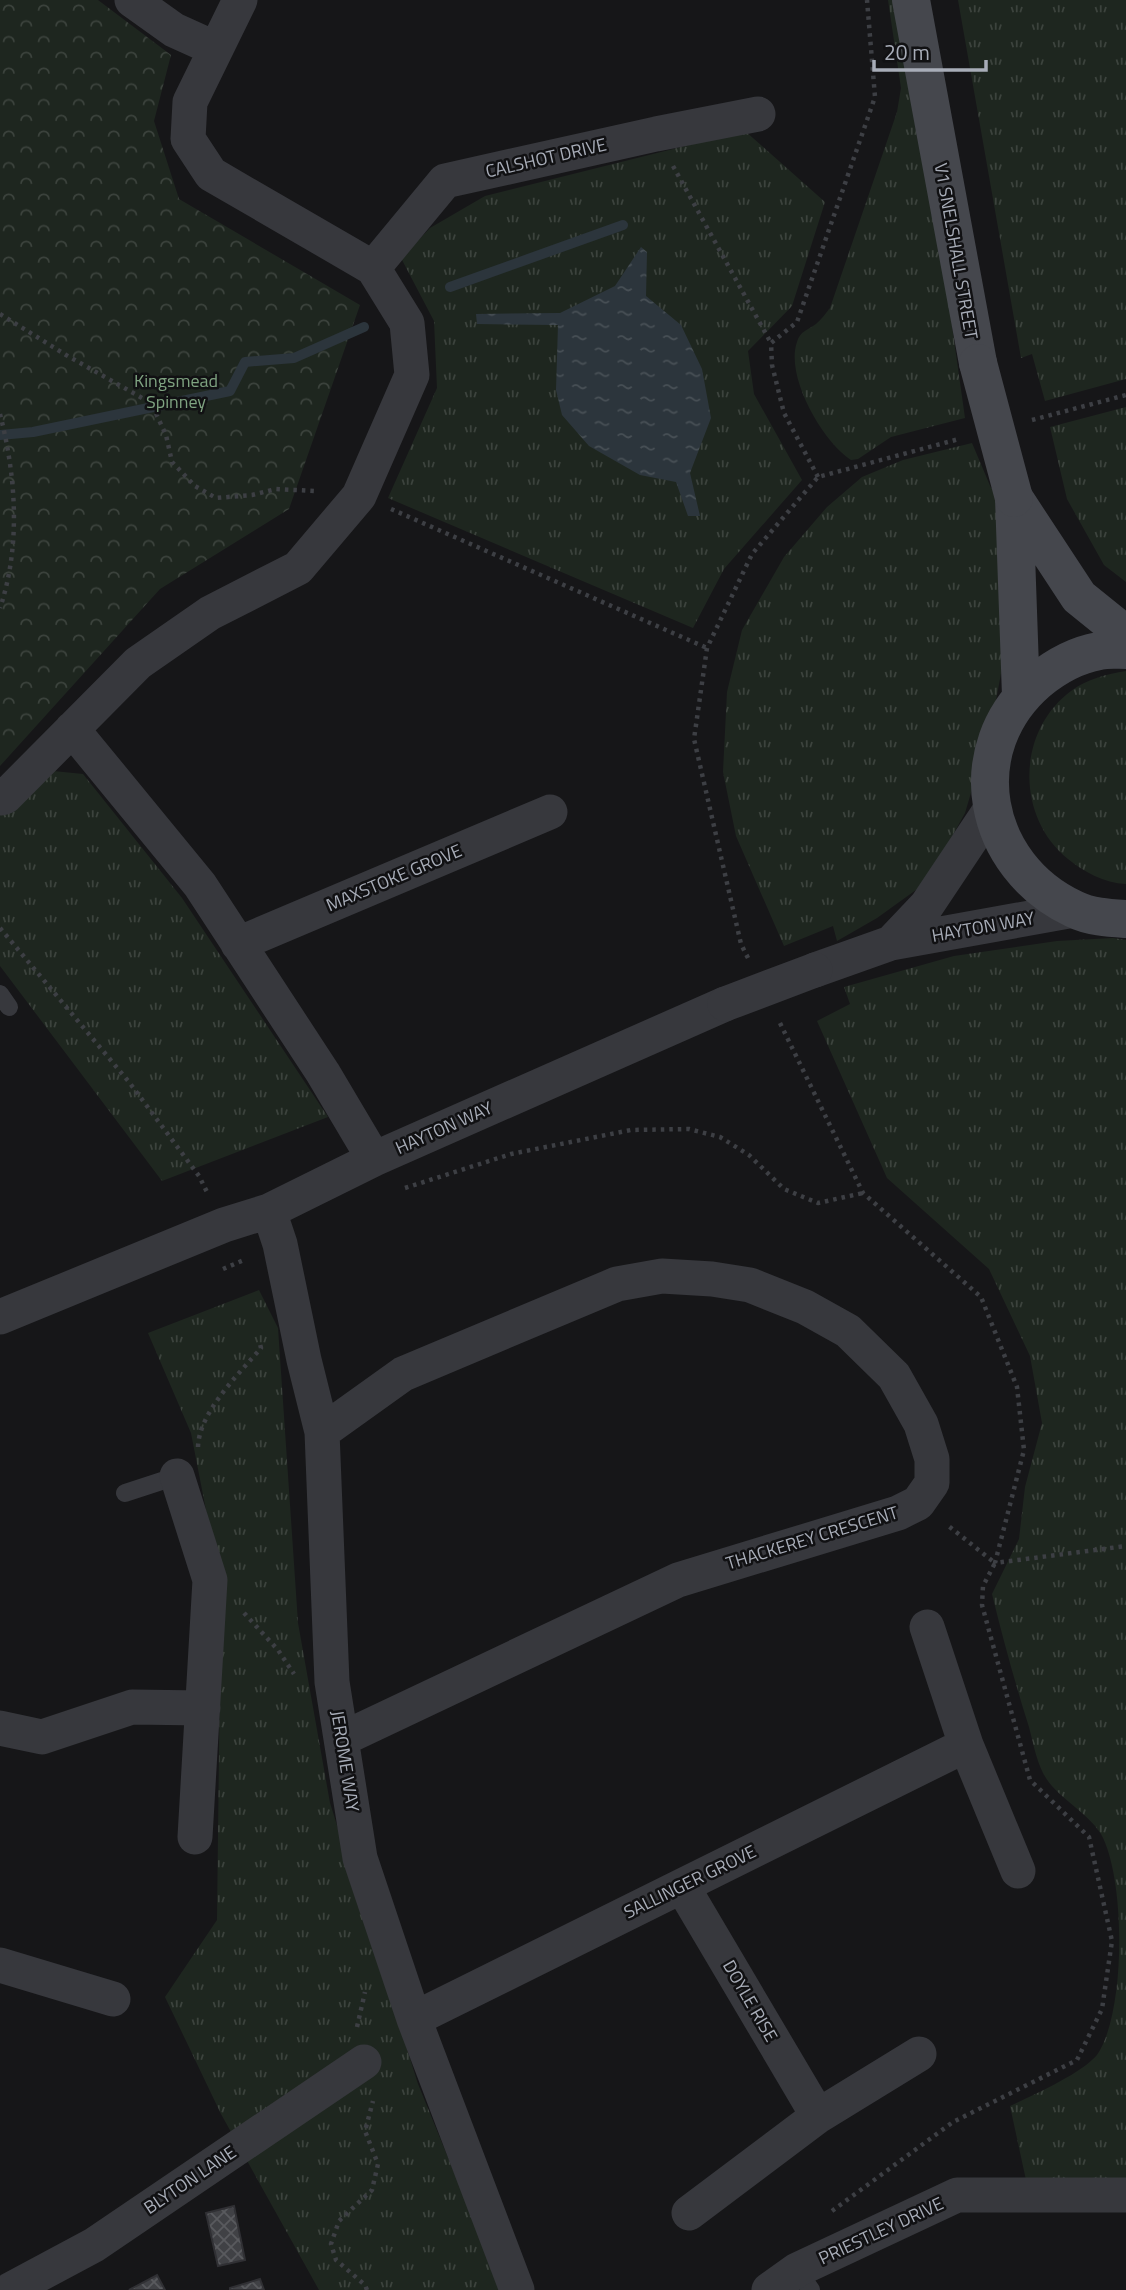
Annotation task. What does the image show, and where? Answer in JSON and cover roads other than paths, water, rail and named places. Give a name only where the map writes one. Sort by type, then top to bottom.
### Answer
[{"type":"street","points":[[132,0],[174,30],[216,49]]},
{"type":"street","points":[[0,798],[5,797],[138,663],[210,612],[298,568],[359,495],[412,375],[408,323],[373,268],[211,174],[188,139],[190,102],[240,0]]},
{"type":"street","name":"V1 SNELSHALL STREET","points":[[911,0],[978,363],[1014,498],[1021,696]]},
{"type":"street","name":"CALSHOT DRIVE","points":[[373,268],[445,181],[758,114]]},
{"type":"street","name":"V1 SNELSHALL STREET","points":[[1014,498],[1079,597],[1126,635]]},
{"type":"street","points":[[1126,650],[1099,650],[1056,667],[1021,696],[1000,730],[990,769],[991,809],[1007,851],[1036,886],[1074,910],[1101,917],[1126,919]]},
{"type":"street","points":[[72,729],[200,885],[323,1073],[374,1159]]},
{"type":"street","name":"HAYTON WAY","points":[[891,943],[927,905],[991,809]]},
{"type":"street","name":"MAXSTOKE GROVE","points":[[238,944],[550,812]]},
{"type":"street","name":"HAYTON WAY","points":[[0,1317],[225,1225],[269,1211],[374,1159],[725,1004],[891,943],[1074,910]]},
{"type":"street","name":"JEROME WAY","points":[[269,1211],[280,1244],[322,1432],[332,1682],[360,1858],[414,2020],[517,2290]]},
{"type":"street","name":"THACKEREY CRESCENT","points":[[322,1432],[403,1374],[617,1284],[662,1276],[712,1279],[750,1285],[805,1307],[848,1331],[894,1376],[921,1424],[932,1460],[932,1483],[918,1503],[898,1513],[678,1580],[342,1740]]},
{"type":"street","points":[[187,1467],[210,1580],[195,1837]]},
{"type":"street","points":[[927,1627],[966,1745],[1018,1871]]},
{"type":"street","points":[[0,1728],[42,1737],[132,1707],[203,1708]]},
{"type":"street","name":"SALLINGER GROVE","points":[[414,2020],[966,1745]]},
{"type":"street","name":"DOYLE RISE","points":[[682,1886],[818,2116]]},
{"type":"street","points":[[0,1965],[113,1999]]},
{"type":"street","points":[[689,2213],[818,2116],[919,2054]]},
{"type":"street","name":"BLYTON LANE","points":[[10,2290],[94,2245],[364,2062]]},
{"type":"street","name":"PRIESTLEY DRIVE","points":[[793,2283],[957,2195],[1126,2195]]},
{"type":"lane","points":[[125,1493],[187,1467]]},
{"type":"water","points":[[641,247],[647,252],[646,296],[681,325],[702,369],[711,418],[690,473],[700,516],[688,516],[676,482],[640,475],[589,446],[562,415],[556,390],[558,325],[477,324],[476,314],[560,313],[615,286]]},
{"type":"waterway","points":[[450,287],[623,225]]},
{"type":"waterway","points":[[0,435],[33,432],[230,391],[245,362],[294,358],[364,327]]},
{"type":"park label","name":"Kingsmead Spinney","points":[[176,391]]}]
